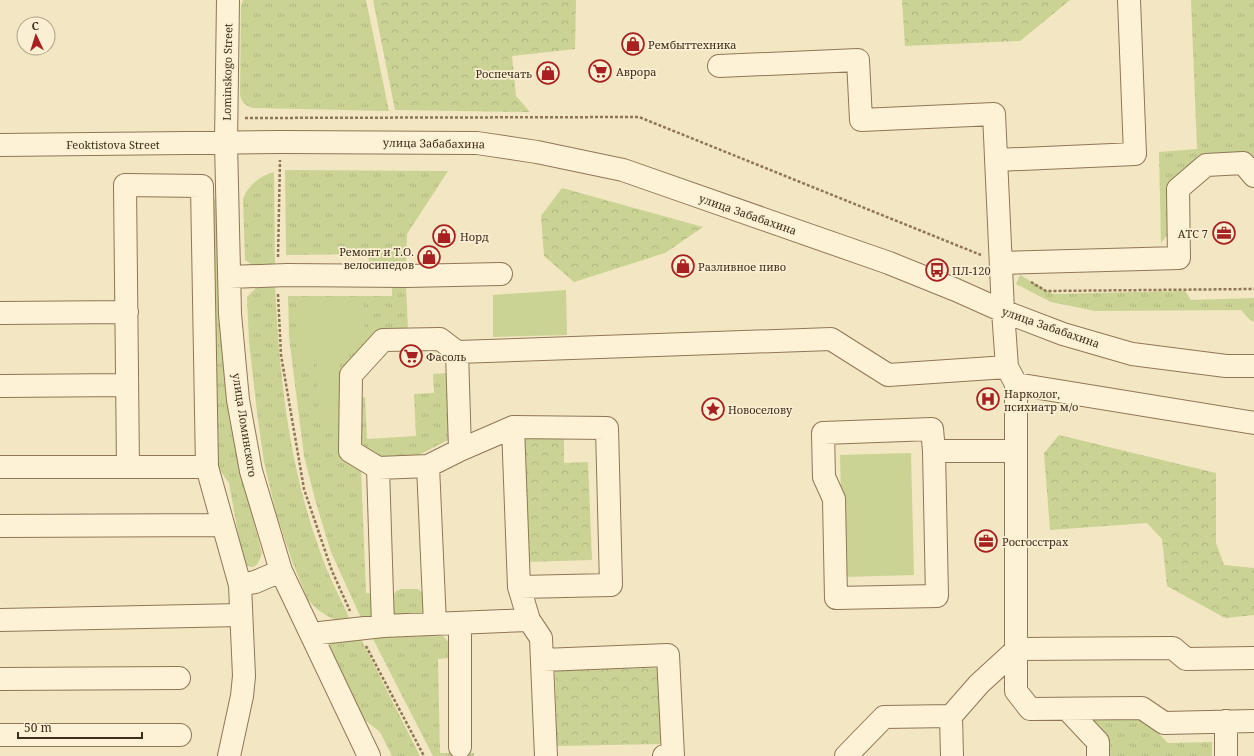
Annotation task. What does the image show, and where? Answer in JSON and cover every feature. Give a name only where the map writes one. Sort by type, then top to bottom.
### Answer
[{"type":"street","name":"Lominskogo Street","points":[[226,143],[228,0]]},
{"type":"street","points":[[996,160],[1135,154],[1129,0]]},
{"type":"street","points":[[719,66],[858,60],[861,120],[994,114],[1003,311],[1012,375],[1016,451],[1016,691],[1030,709],[1142,708],[1164,723],[1254,721]]},
{"type":"street","name":"улица Забабахина","points":[[226,143],[477,143],[537,152],[623,170],[889,263],[1062,334],[1132,354],[1226,366],[1254,366]]},
{"type":"street","name":"Feoktistova Street","points":[[0,145],[226,143]]},
{"type":"street","name":"улица Ломинского","points":[[226,143],[230,314],[238,400],[251,471],[281,571],[369,756]]},
{"type":"street","points":[[1000,263],[1179,258],[1178,189],[1206,165],[1243,163],[1254,176]]},
{"type":"street","points":[[128,467],[125,185],[202,186],[207,467],[240,585],[244,676],[245,756]]},
{"type":"street","points":[[229,277],[277,275],[406,276],[501,274]]},
{"type":"street","points":[[0,313],[127,312]]},
{"type":"street","points":[[519,587],[611,585],[607,428],[513,428],[460,450],[428,466],[378,468],[350,451],[351,375],[384,340],[440,338],[457,352],[831,339],[888,375],[1012,375],[1254,422]]},
{"type":"street","points":[[457,352],[460,450]]},
{"type":"street","points":[[0,386],[127,385]]},
{"type":"street","points":[[513,428],[519,587],[529,620],[541,638],[546,756]]},
{"type":"street","points":[[932,429],[934,451],[937,596],[836,598],[834,499],[824,477],[823,434],[932,429]]},
{"type":"street","points":[[934,451],[1016,451]]},
{"type":"street","points":[[428,466],[436,624]]},
{"type":"street","points":[[0,467],[207,467]]},
{"type":"street","points":[[378,468],[384,626]]},
{"type":"street","points":[[0,526],[222,525]]},
{"type":"street","points":[[240,585],[255,582],[281,571]]},
{"type":"street","points":[[0,620],[241,615]]},
{"type":"street","points":[[311,634],[384,626],[529,620]]},
{"type":"street","points":[[460,623],[460,747]]},
{"type":"street","points":[[952,756],[951,716],[979,684],[1017,649],[1173,648],[1186,659],[1254,658]]},
{"type":"street","points":[[542,660],[668,655],[673,756],[664,756]]},
{"type":"street","points":[[229,756],[241,703],[244,676]]},
{"type":"street","points":[[0,679],[178,678]]},
{"type":"street","points":[[1067,709],[1098,742],[1098,756]]},
{"type":"street","points":[[846,756],[884,717],[951,716]]},
{"type":"street","points":[[1226,721],[1226,756]]},
{"type":"street","points":[[0,735],[180,735]]},
{"type":"path","points":[[227,119],[639,117],[1000,263]]},
{"type":"path","points":[[276,118],[280,142],[277,275],[281,356],[304,490],[332,571],[357,629],[424,756]]},
{"type":"path","points":[[1026,279],[1046,291],[1254,289]]},
{"type":"green space","points":[[243,0],[366,0],[389,111],[252,108],[247,106],[242,101],[240,94],[241,6]]},
{"type":"green space","points":[[373,0],[576,0],[575,49],[512,56],[516,96],[530,112],[395,110]]},
{"type":"green space","points":[[902,0],[1070,0],[1020,41],[905,46]]},
{"type":"green space","points":[[1191,0],[1254,0],[1254,163],[1201,158],[1172,229],[1161,243],[1159,152],[1197,149]]},
{"type":"green space","points":[[285,170],[448,171],[407,234],[406,270],[373,270],[367,254],[286,255]]},
{"type":"green space","points":[[274,172],[275,270],[261,271],[245,260],[243,199],[251,185],[264,176]]},
{"type":"green space","points":[[562,188],[703,227],[665,253],[574,282],[544,256],[541,216]]},
{"type":"green space","points":[[212,197],[216,200],[218,206],[243,481],[262,553],[259,561],[253,567],[250,567],[243,561],[229,483],[214,462]]},
{"type":"green space","points":[[1020,275],[1053,294],[1185,291],[1191,300],[1254,298],[1254,322],[1250,320],[1241,310],[1095,311],[1051,302],[1016,284]]},
{"type":"green space","points":[[275,283],[279,352],[293,454],[310,521],[321,554],[348,615],[349,620],[346,622],[331,618],[318,610],[308,600],[292,561],[276,513],[264,462],[249,342],[247,297],[260,284]]},
{"type":"green space","points":[[392,283],[406,283],[408,331],[342,373],[361,470],[366,593],[375,594],[374,614],[370,619],[361,618],[331,552],[304,456],[289,337],[288,296],[392,296]]},
{"type":"green space","points":[[566,290],[567,335],[493,337],[493,295]]},
{"type":"green space","points":[[296,303],[364,303],[365,338],[340,361],[338,423],[318,424],[317,358],[297,357]]},
{"type":"green space","points":[[448,373],[450,439],[417,456],[374,457],[360,449],[360,398],[365,397],[367,439],[416,436],[414,394],[434,393],[433,374]]},
{"type":"green space","points":[[1059,435],[1216,473],[1216,543],[1224,565],[1254,568],[1254,615],[1225,618],[1167,586],[1162,539],[1147,523],[1050,530],[1044,453]]},
{"type":"green space","points":[[564,438],[564,463],[588,462],[592,560],[526,562],[522,439]]},
{"type":"green space","points":[[911,453],[914,575],[843,577],[840,455]]},
{"type":"green space","points":[[401,589],[418,589],[425,595],[425,609],[421,616],[392,615],[393,596]]},
{"type":"green space","points":[[443,636],[450,644],[451,658],[438,659],[440,753],[474,753],[474,756],[433,756],[372,637]]},
{"type":"green space","points":[[338,637],[360,637],[420,756],[392,756],[380,732],[361,717],[328,647]]},
{"type":"green space","points":[[660,668],[662,744],[557,746],[555,670]]},
{"type":"green space","points":[[1082,713],[1138,713],[1168,743],[1212,742],[1212,756],[1109,756]]},
{"type":"place","name":"Рембыттехника","points":[[633,44]]},
{"type":"place","name":"Аврора","points":[[600,71]]},
{"type":"place","name":"Роспечать","points":[[548,73]]},
{"type":"place","name":"АТС 7","points":[[1224,233]]},
{"type":"place","name":"Норд","points":[[444,236]]},
{"type":"place","name":"Ремонт и Т.О. велосипедов","points":[[429,257]]},
{"type":"place","name":"Разливное пиво","points":[[683,266]]},
{"type":"place","name":"ПЛ-120","points":[[937,270]]},
{"type":"place","name":"Фасоль","points":[[411,356]]},
{"type":"place","name":"Нарколог, психиатр м/о","points":[[988,399]]},
{"type":"place","name":"Новоселову","points":[[713,409]]},
{"type":"place","name":"Росгосстрах","points":[[986,541]]}]
